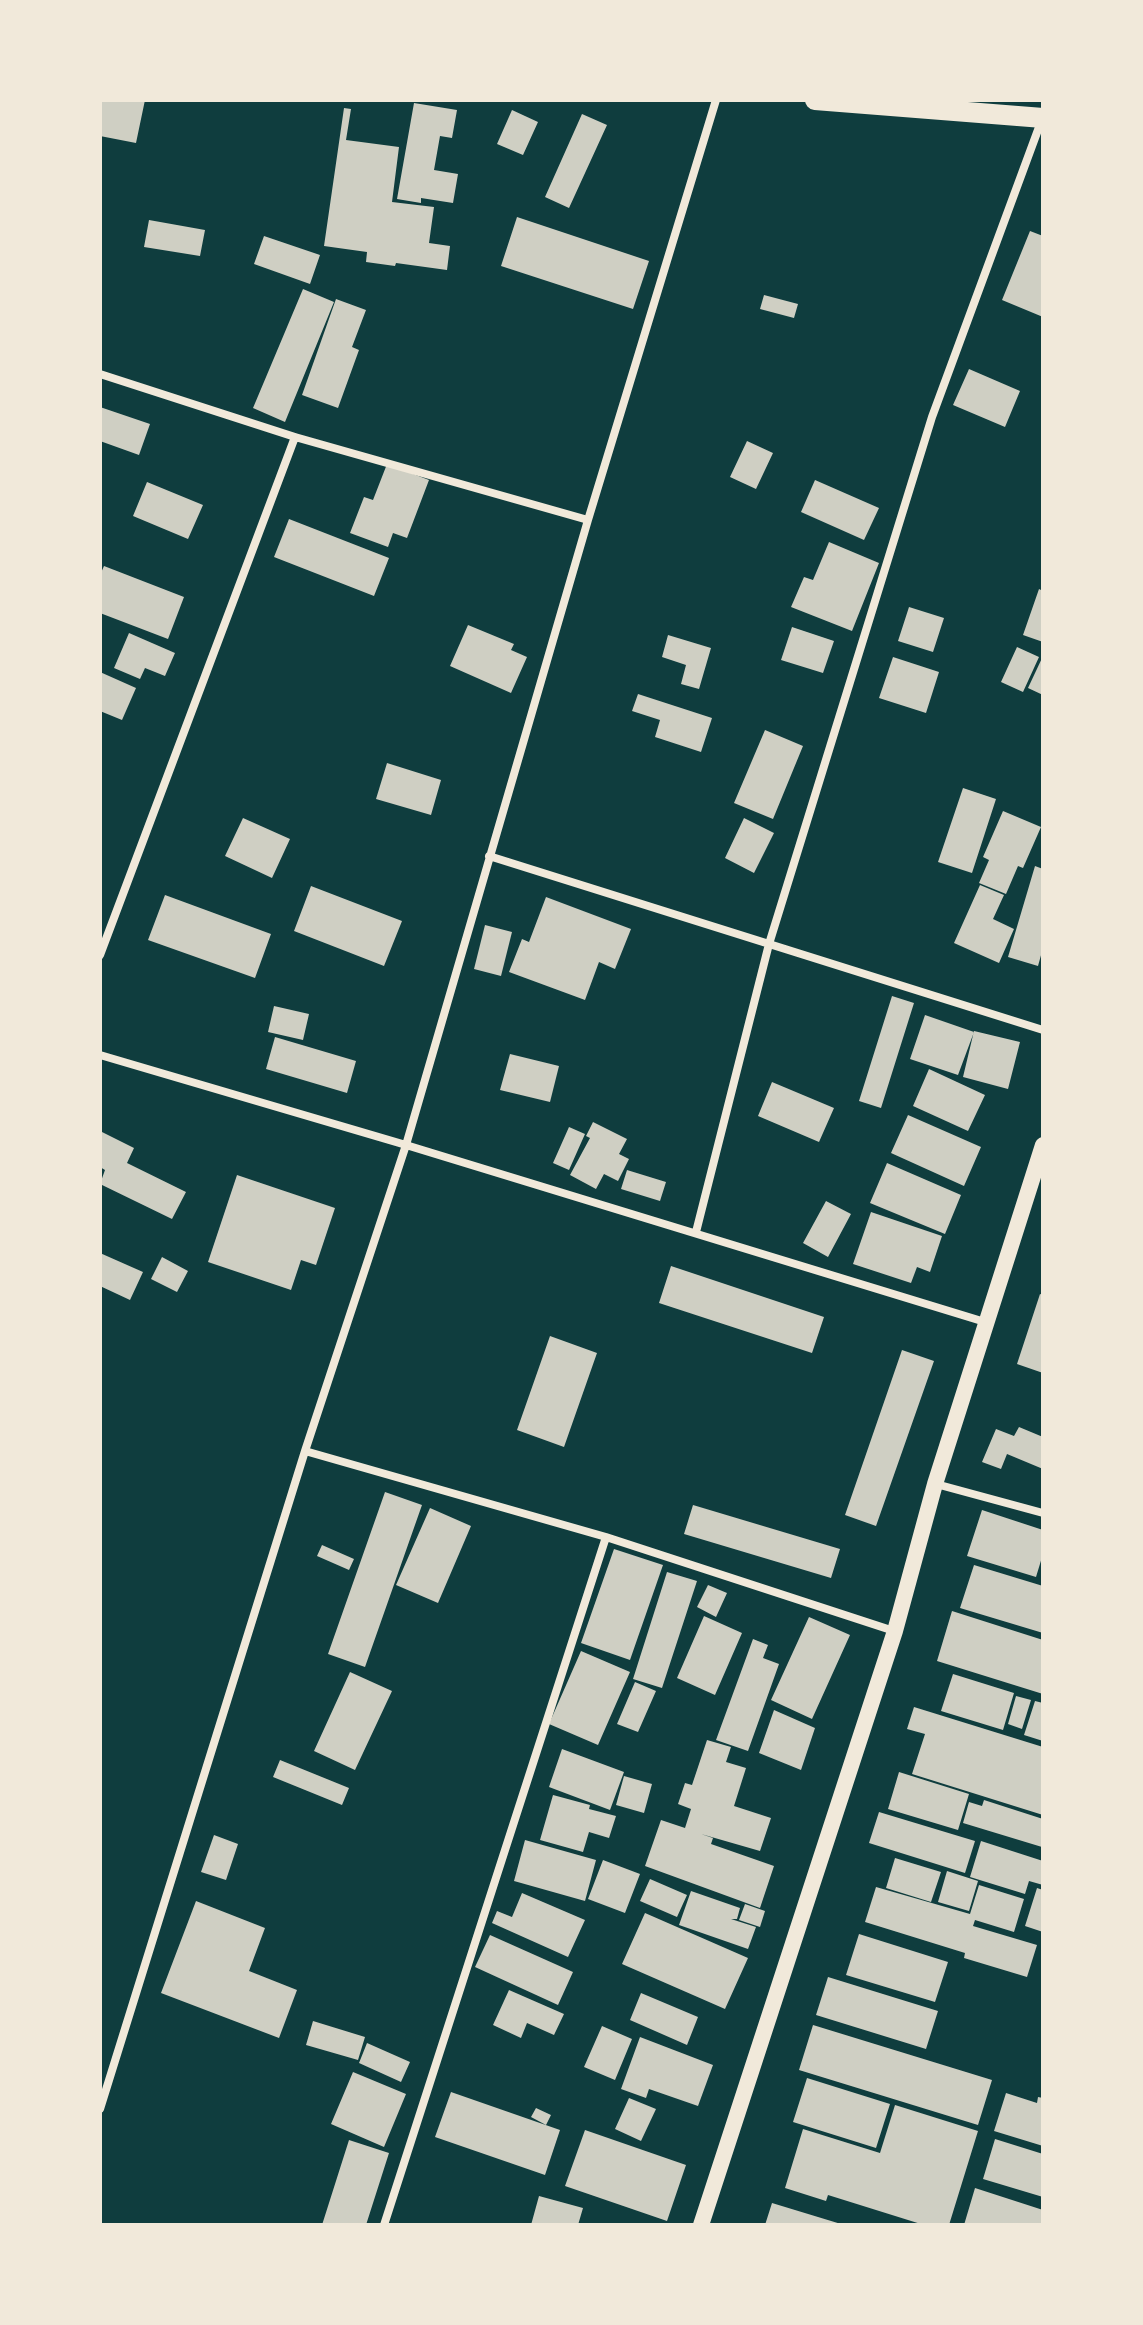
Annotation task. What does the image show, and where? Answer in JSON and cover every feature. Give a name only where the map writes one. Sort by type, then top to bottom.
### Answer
[{"type":"main road","points":[[815,100],[1043,118]]},
{"type":"main road","points":[[701,2225],[895,1631],[935,1484],[1043,1145]]},
{"type":"street","points":[[100,2109],[305,1451],[406,1145],[588,520],[716,100]]},
{"type":"street","points":[[696,1232],[769,944],[932,417],[1043,118]]},
{"type":"street","points":[[100,374],[295,437],[588,520]]},
{"type":"street","points":[[100,955],[295,437]]},
{"type":"street","points":[[489,856],[1043,1030]]},
{"type":"street","points":[[100,1055],[696,1232],[985,1322]]},
{"type":"street","points":[[305,1451],[606,1537],[895,1631]]},
{"type":"street","points":[[935,1484],[1043,1513]]},
{"type":"street","points":[[384,2225],[606,1537]]},
{"type":"building","points":[[100,100],[145,100],[136,143],[100,136]]},
{"type":"building","points":[[414,103],[457,110],[452,138],[440,136],[434,170],[458,174],[453,203],[421,198],[421,203],[397,199]]},
{"type":"building","points":[[344,108],[351,109],[346,140],[399,147],[392,202],[434,207],[429,243],[450,246],[447,270],[366,262],[367,252],[324,246]]},
{"type":"building","points":[[512,110],[538,122],[523,155],[497,144]]},
{"type":"building","points":[[582,114],[607,125],[569,208],[545,197]]},
{"type":"building","points":[[517,217],[649,261],[633,309],[501,266]]},
{"type":"building","points":[[149,220],[205,230],[200,256],[144,247]]},
{"type":"building","points":[[1030,231],[1043,236],[1043,317],[1002,300]]},
{"type":"building","points":[[264,236],[320,255],[310,284],[254,264]]},
{"type":"building","points":[[303,289],[334,302],[285,422],[253,408]]},
{"type":"building","points":[[764,295],[798,304],[794,318],[760,309]]},
{"type":"building","points":[[336,299],[366,310],[352,347],[359,350],[338,408],[302,395]]},
{"type":"building","points":[[969,369],[1020,391],[1005,427],[953,405]]},
{"type":"building","points":[[100,407],[150,424],[139,455],[100,441]]},
{"type":"building","points":[[747,441],[773,453],[756,489],[730,477]]},
{"type":"building","points":[[387,464],[429,480],[407,538],[393,533],[388,547],[350,533],[364,497],[373,500]]},
{"type":"building","points":[[815,480],[879,508],[864,540],[801,512]]},
{"type":"building","points":[[147,482],[203,505],[188,539],[133,516]]},
{"type":"building","points":[[289,519],[389,558],[374,596],[274,557]]},
{"type":"building","points":[[829,542],[879,563],[852,631],[791,607],[804,577],[813,580]]},
{"type":"building","points":[[104,566],[184,597],[168,639],[100,613],[100,575]]},
{"type":"building","points":[[1039,589],[1043,591],[1043,642],[1023,635]]},
{"type":"building","points":[[909,607],[944,618],[933,652],[898,641]]},
{"type":"building","points":[[468,625],[514,644],[511,650],[527,657],[511,693],[450,666]]},
{"type":"building","points":[[792,627],[834,641],[823,673],[781,660]]},
{"type":"building","points":[[129,633],[175,653],[165,676],[145,668],[140,679],[114,668]]},
{"type":"building","points":[[668,635],[711,648],[699,689],[681,684],[686,665],[662,657]]},
{"type":"building","points":[[1017,647],[1039,657],[1023,692],[1001,682]]},
{"type":"building","points":[[1043,656],[1043,695],[1028,688]]},
{"type":"building","points":[[893,657],[939,672],[926,713],[879,698]]},
{"type":"building","points":[[100,672],[136,688],[122,720],[100,711]]},
{"type":"building","points":[[638,694],[712,718],[701,752],[655,737],[660,720],[632,711]]},
{"type":"building","points":[[765,730],[803,746],[773,819],[734,803]]},
{"type":"building","points":[[387,763],[441,780],[431,815],[376,799]]},
{"type":"building","points":[[963,788],[996,799],[972,873],[938,862]]},
{"type":"building","points":[[1003,811],[1041,827],[1023,868],[1018,866],[1006,894],[979,883],[989,860],[983,857]]},
{"type":"building","points":[[243,818],[290,839],[272,878],[225,856]]},
{"type":"building","points":[[744,818],[774,833],[754,873],[725,858]]},
{"type":"building","points":[[1035,866],[1043,869],[1043,948],[1038,966],[1008,957]]},
{"type":"building","points":[[980,885],[1004,895],[993,919],[1014,929],[999,963],[954,943]]},
{"type":"building","points":[[311,886],[402,921],[384,966],[294,931]]},
{"type":"building","points":[[165,895],[271,934],[255,978],[148,940]]},
{"type":"building","points":[[546,897],[631,929],[615,969],[599,962],[585,1000],[509,972],[522,939],[529,942]]},
{"type":"building","points":[[485,925],[512,932],[501,976],[474,969]]},
{"type":"building","points":[[892,996],[914,1003],[881,1108],[859,1101]]},
{"type":"building","points":[[274,1006],[309,1014],[303,1040],[268,1032]]},
{"type":"building","points":[[925,1015],[974,1032],[958,1075],[910,1059]]},
{"type":"building","points":[[974,1031],[1020,1042],[1008,1089],[963,1077]]},
{"type":"building","points":[[275,1037],[356,1061],[347,1093],[266,1069]]},
{"type":"building","points":[[510,1054],[559,1066],[550,1102],[500,1090]]},
{"type":"building","points":[[929,1069],[985,1095],[968,1131],[913,1106]]},
{"type":"building","points":[[772,1082],[834,1108],[819,1142],[758,1116]]},
{"type":"building","points":[[908,1115],[981,1147],[964,1186],[891,1153]]},
{"type":"building","points":[[593,1122],[627,1139],[619,1154],[629,1159],[618,1181],[604,1174],[596,1189],[570,1175],[590,1138],[586,1136]]},
{"type":"building","points":[[569,1127],[585,1134],[569,1170],[553,1163]]},
{"type":"building","points":[[100,1131],[134,1148],[127,1163],[186,1192],[172,1219],[100,1184],[105,1170],[100,1167]]},
{"type":"building","points":[[887,1163],[961,1195],[945,1234],[870,1203]]},
{"type":"building","points":[[627,1170],[666,1182],[660,1201],[621,1189]]},
{"type":"building","points":[[237,1175],[335,1208],[316,1265],[301,1260],[291,1290],[208,1262]]},
{"type":"building","points":[[826,1201],[851,1214],[828,1257],[803,1243]]},
{"type":"building","points":[[871,1212],[942,1236],[930,1272],[917,1267],[911,1283],[853,1264]]},
{"type":"building","points":[[100,1253],[143,1272],[130,1300],[100,1286]]},
{"type":"building","points":[[162,1257],[188,1271],[177,1292],[151,1279]]},
{"type":"building","points":[[671,1266],[824,1317],[812,1353],[659,1303]]},
{"type":"building","points":[[1040,1294],[1043,1295],[1043,1373],[1017,1364]]},
{"type":"building","points":[[550,1336],[597,1353],[564,1447],[517,1430]]},
{"type":"building","points":[[902,1350],[934,1361],[876,1526],[845,1515]]},
{"type":"building","points":[[1019,1427],[1043,1437],[1043,1469],[1007,1454],[1001,1469],[982,1462],[996,1429],[1014,1436]]},
{"type":"building","points":[[385,1492],[422,1505],[365,1667],[328,1654]]},
{"type":"building","points":[[693,1505],[840,1549],[831,1578],[684,1534]]},
{"type":"building","points":[[430,1508],[471,1526],[438,1603],[396,1585]]},
{"type":"building","points":[[982,1510],[1043,1530],[1043,1554],[1036,1577],[967,1556]]},
{"type":"building","points":[[322,1545],[354,1559],[349,1570],[317,1556]]},
{"type":"building","points":[[614,1549],[663,1565],[630,1660],[581,1643]]},
{"type":"building","points":[[974,1565],[1043,1586],[1043,1633],[960,1608]]},
{"type":"building","points":[[667,1572],[697,1581],[662,1688],[633,1679]]},
{"type":"building","points":[[708,1585],[727,1593],[716,1617],[697,1607]]},
{"type":"building","points":[[952,1611],[1043,1640],[1043,1694],[937,1661]]},
{"type":"building","points":[[704,1616],[742,1633],[715,1695],[677,1678]]},
{"type":"building","points":[[809,1617],[850,1635],[812,1719],[771,1700]]},
{"type":"building","points":[[753,1639],[768,1645],[763,1658],[779,1664],[748,1751],[716,1740]]},
{"type":"building","points":[[581,1651],[630,1672],[598,1745],[549,1724]]},
{"type":"building","points":[[350,1672],[392,1691],[355,1770],[314,1751]]},
{"type":"building","points":[[953,1674],[1014,1693],[1003,1730],[941,1711]]},
{"type":"building","points":[[635,1682],[656,1691],[638,1732],[617,1724]]},
{"type":"building","points":[[1016,1696],[1031,1700],[1022,1729],[1008,1724]]},
{"type":"building","points":[[1035,1701],[1043,1703],[1043,1741],[1024,1735]]},
{"type":"building","points":[[914,1707],[1043,1747],[1043,1815],[912,1774],[925,1734],[907,1729]]},
{"type":"building","points":[[774,1710],[815,1728],[801,1770],[759,1753]]},
{"type":"building","points":[[707,1740],[731,1747],[726,1762],[746,1768],[734,1806],[771,1818],[760,1851],[701,1834],[713,1838],[711,1844],[774,1866],[760,1908],[645,1866],[661,1820],[685,1828],[691,1809],[678,1804],[685,1783],[692,1785]]},
{"type":"building","points":[[562,1749],[624,1772],[610,1810],[549,1787]]},
{"type":"building","points":[[280,1760],[349,1788],[342,1805],[273,1777]]},
{"type":"building","points":[[899,1772],[969,1794],[958,1830],[888,1809]]},
{"type":"building","points":[[624,1776],[652,1784],[644,1813],[616,1805]]},
{"type":"building","points":[[553,1795],[616,1816],[609,1838],[589,1832],[583,1852],[540,1840]]},
{"type":"building","points":[[984,1800],[1043,1819],[1042,1847],[963,1823],[969,1802],[982,1806]]},
{"type":"building","points":[[879,1812],[975,1841],[965,1873],[869,1843]]},
{"type":"building","points":[[214,1835],[238,1844],[226,1880],[201,1872]]},
{"type":"building","points":[[525,1840],[596,1860],[585,1901],[514,1881]]},
{"type":"building","points":[[981,1841],[1043,1861],[1043,1885],[1029,1881],[1025,1894],[970,1877]]},
{"type":"building","points":[[895,1858],[941,1872],[931,1902],[886,1888]]},
{"type":"building","points":[[603,1860],[640,1874],[625,1913],[588,1899]]},
{"type":"building","points":[[947,1871],[978,1881],[969,1911],[938,1902]]},
{"type":"building","points":[[650,1879],[687,1895],[677,1917],[640,1901]]},
{"type":"building","points":[[979,1885],[1024,1899],[1014,1932],[975,1920],[973,1926],[1037,1945],[1027,1977],[964,1958],[965,1953],[865,1922],[876,1887],[970,1914]]},
{"type":"building","points":[[1037,1888],[1043,1890],[1043,1932],[1025,1926]]},
{"type":"building","points":[[691,1891],[740,1908],[737,1919],[731,1919],[756,1927],[748,1949],[679,1925]]},
{"type":"building","points":[[522,1893],[585,1920],[568,1957],[492,1923],[497,1911],[512,1917]]},
{"type":"building","points":[[196,1901],[265,1928],[249,1971],[297,1990],[279,2038],[161,1993]]},
{"type":"building","points":[[745,1904],[765,1911],[760,1927],[739,1920]]},
{"type":"building","points":[[645,1913],[748,1958],[725,2009],[622,1964]]},
{"type":"building","points":[[859,1934],[948,1962],[935,2002],[846,1975]]},
{"type":"building","points":[[490,1935],[573,1972],[558,2005],[475,1967]]},
{"type":"building","points":[[828,1977],[938,2011],[926,2049],[816,2015]]},
{"type":"building","points":[[509,1990],[564,2014],[554,2035],[527,2023],[521,2038],[493,2025]]},
{"type":"building","points":[[641,1993],[698,2017],[687,2045],[630,2020]]},
{"type":"building","points":[[313,2021],[365,2037],[358,2060],[306,2045]]},
{"type":"building","points":[[813,2025],[992,2080],[978,2125],[799,2070]]},
{"type":"building","points":[[602,2026],[632,2039],[615,2080],[584,2067]]},
{"type":"building","points":[[640,2037],[713,2065],[698,2106],[649,2089],[646,2098],[621,2089]]},
{"type":"building","points":[[367,2043],[410,2062],[401,2082],[359,2063]]},
{"type":"building","points":[[353,2072],[406,2094],[384,2147],[331,2124]]},
{"type":"building","points":[[807,2078],[890,2104],[876,2148],[793,2122]]},
{"type":"building","points":[[451,2092],[560,2130],[545,2175],[435,2137]]},
{"type":"building","points":[[1006,2093],[1037,2103],[1038,2097],[1043,2098],[1043,2146],[994,2131]]},
{"type":"building","points":[[629,2098],[656,2109],[641,2141],[615,2129]]},
{"type":"building","points":[[895,2105],[978,2131],[949,2225],[924,2225],[828,2195],[826,2201],[785,2188],[803,2129],[880,2153]]},
{"type":"building","points":[[536,2108],[551,2115],[546,2125],[531,2117]]},
{"type":"building","points":[[585,2130],[686,2165],[667,2221],[565,2186]]},
{"type":"building","points":[[995,2139],[1043,2154],[1043,2197],[983,2179]]},
{"type":"building","points":[[349,2140],[389,2153],[366,2225],[322,2225]]},
{"type":"building","points":[[975,2188],[1043,2210],[1043,2225],[964,2225]]},
{"type":"building","points":[[539,2196],[583,2208],[578,2225],[531,2225]]},
{"type":"building","points":[[772,2203],[841,2224],[841,2225],[765,2225]]}]
